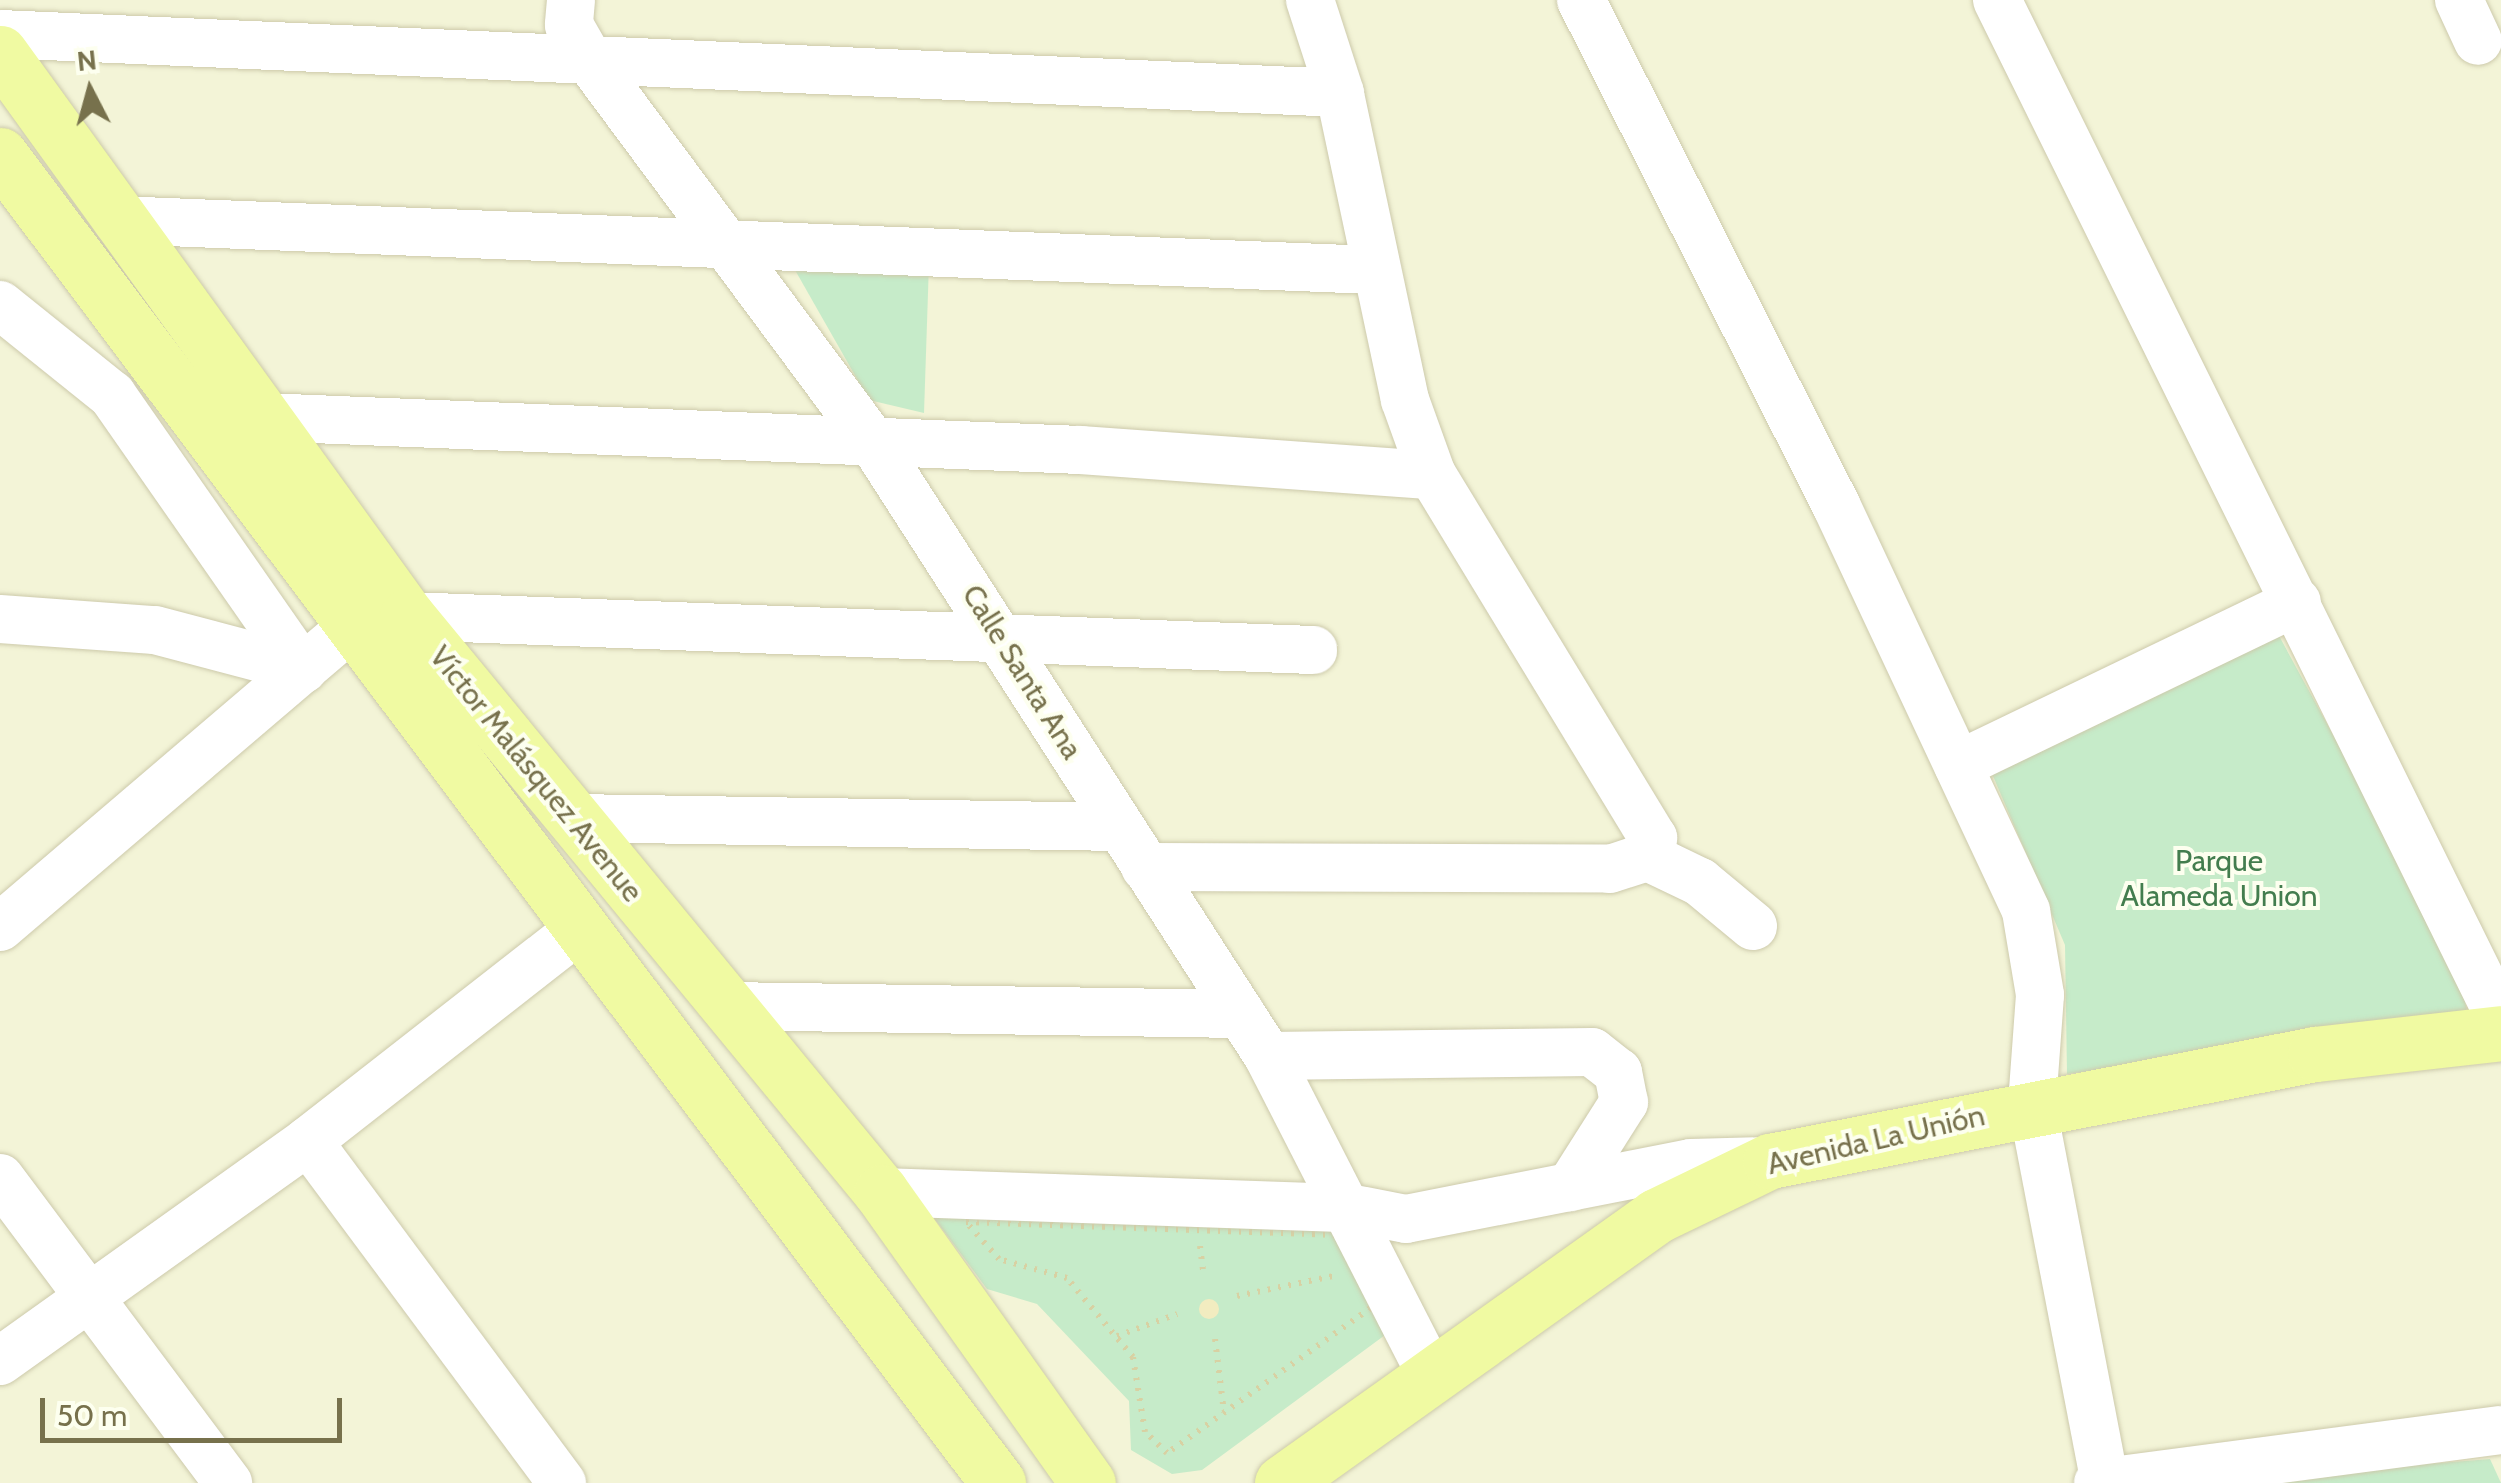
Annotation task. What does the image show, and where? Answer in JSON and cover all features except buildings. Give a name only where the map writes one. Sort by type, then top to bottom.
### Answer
[{"type":"main road","name":"Víctor Malásquez Avenue","points":[[0,53],[263,418],[381,620],[583,926],[998,1483]]},
{"type":"main road","name":"Víctor Malásquez Avenue","points":[[0,155],[381,620],[573,818],[881,1192],[1088,1483]]},
{"type":"main road","name":"Avenida La Unión","points":[[1282,1483],[1656,1216],[1770,1161],[2032,1104],[2315,1054],[2501,1033]]},
{"type":"street","name":"Calle Santa Ana","points":[[571,0],[570,25],[589,60],[731,241],[872,442],[1004,638],[1118,827],[1242,1014],[1349,1208],[1432,1376]]},
{"type":"street","points":[[1310,0],[1340,93],[1376,270],[1432,475],[1643,817],[1648,857]]},
{"type":"street","points":[[1581,0],[1958,766],[2036,948],[2032,1104],[2102,1482],[2501,1430]]},
{"type":"street","points":[[1997,0],[2501,1020]]},
{"type":"street","points":[[0,34],[1340,93]]},
{"type":"street","points":[[117,220],[731,241],[1376,270]]},
{"type":"street","points":[[0,306],[112,395],[303,669]]},
{"type":"street","points":[[263,418],[872,442],[1432,475]]},
{"type":"street","points":[[1958,766],[2297,602]]},
{"type":"street","points":[[0,619],[155,630],[303,669]]},
{"type":"street","points":[[0,927],[303,669],[381,620],[1313,650]]},
{"type":"street","points":[[573,818],[1118,827]]},
{"type":"street","points":[[1145,867],[1610,869],[1648,857],[1700,882],[1753,926]]},
{"type":"street","points":[[0,1361],[308,1141],[583,926]]},
{"type":"street","points":[[726,1006],[1242,1014]]},
{"type":"street","points":[[1268,1056],[1592,1052],[1618,1072],[1624,1102],[1570,1186]]},
{"type":"street","points":[[308,1141],[562,1483]]},
{"type":"street","points":[[881,1192],[1349,1208],[1406,1218],[1691,1163],[1770,1161]]},
{"type":"street","points":[[0,1178],[228,1483]]},
{"type":"path","points":[[966,1222],[1198,1230],[1336,1235],[1379,1302],[1167,1453],[1156,1447],[1133,1358],[1068,1278],[1000,1259],[966,1222]]},
{"type":"path","points":[[1198,1230],[1204,1278]]},
{"type":"path","points":[[1236,1296],[1360,1270]]},
{"type":"path","points":[[1116,1336],[1177,1314]]},
{"type":"path","points":[[1215,1340],[1224,1412]]},
{"type":"shaded area","points":[[0,0],[2501,0],[2501,1483],[0,1483]]},
{"type":"green space","points":[[791,263],[929,263],[924,413],[869,400]]},
{"type":"green space","name":"Parque Alameda Union","points":[[2278,634],[2456,960],[2469,1020],[2067,1074],[2065,945],[1990,769]]},
{"type":"green space","points":[[929,1211],[1332,1216],[1400,1324],[1202,1470],[1172,1474],[1131,1450],[1129,1401],[1037,1304],[987,1289]]},
{"type":"green space","points":[[2490,1459],[2501,1483],[2274,1483],[2378,1468]]}]
